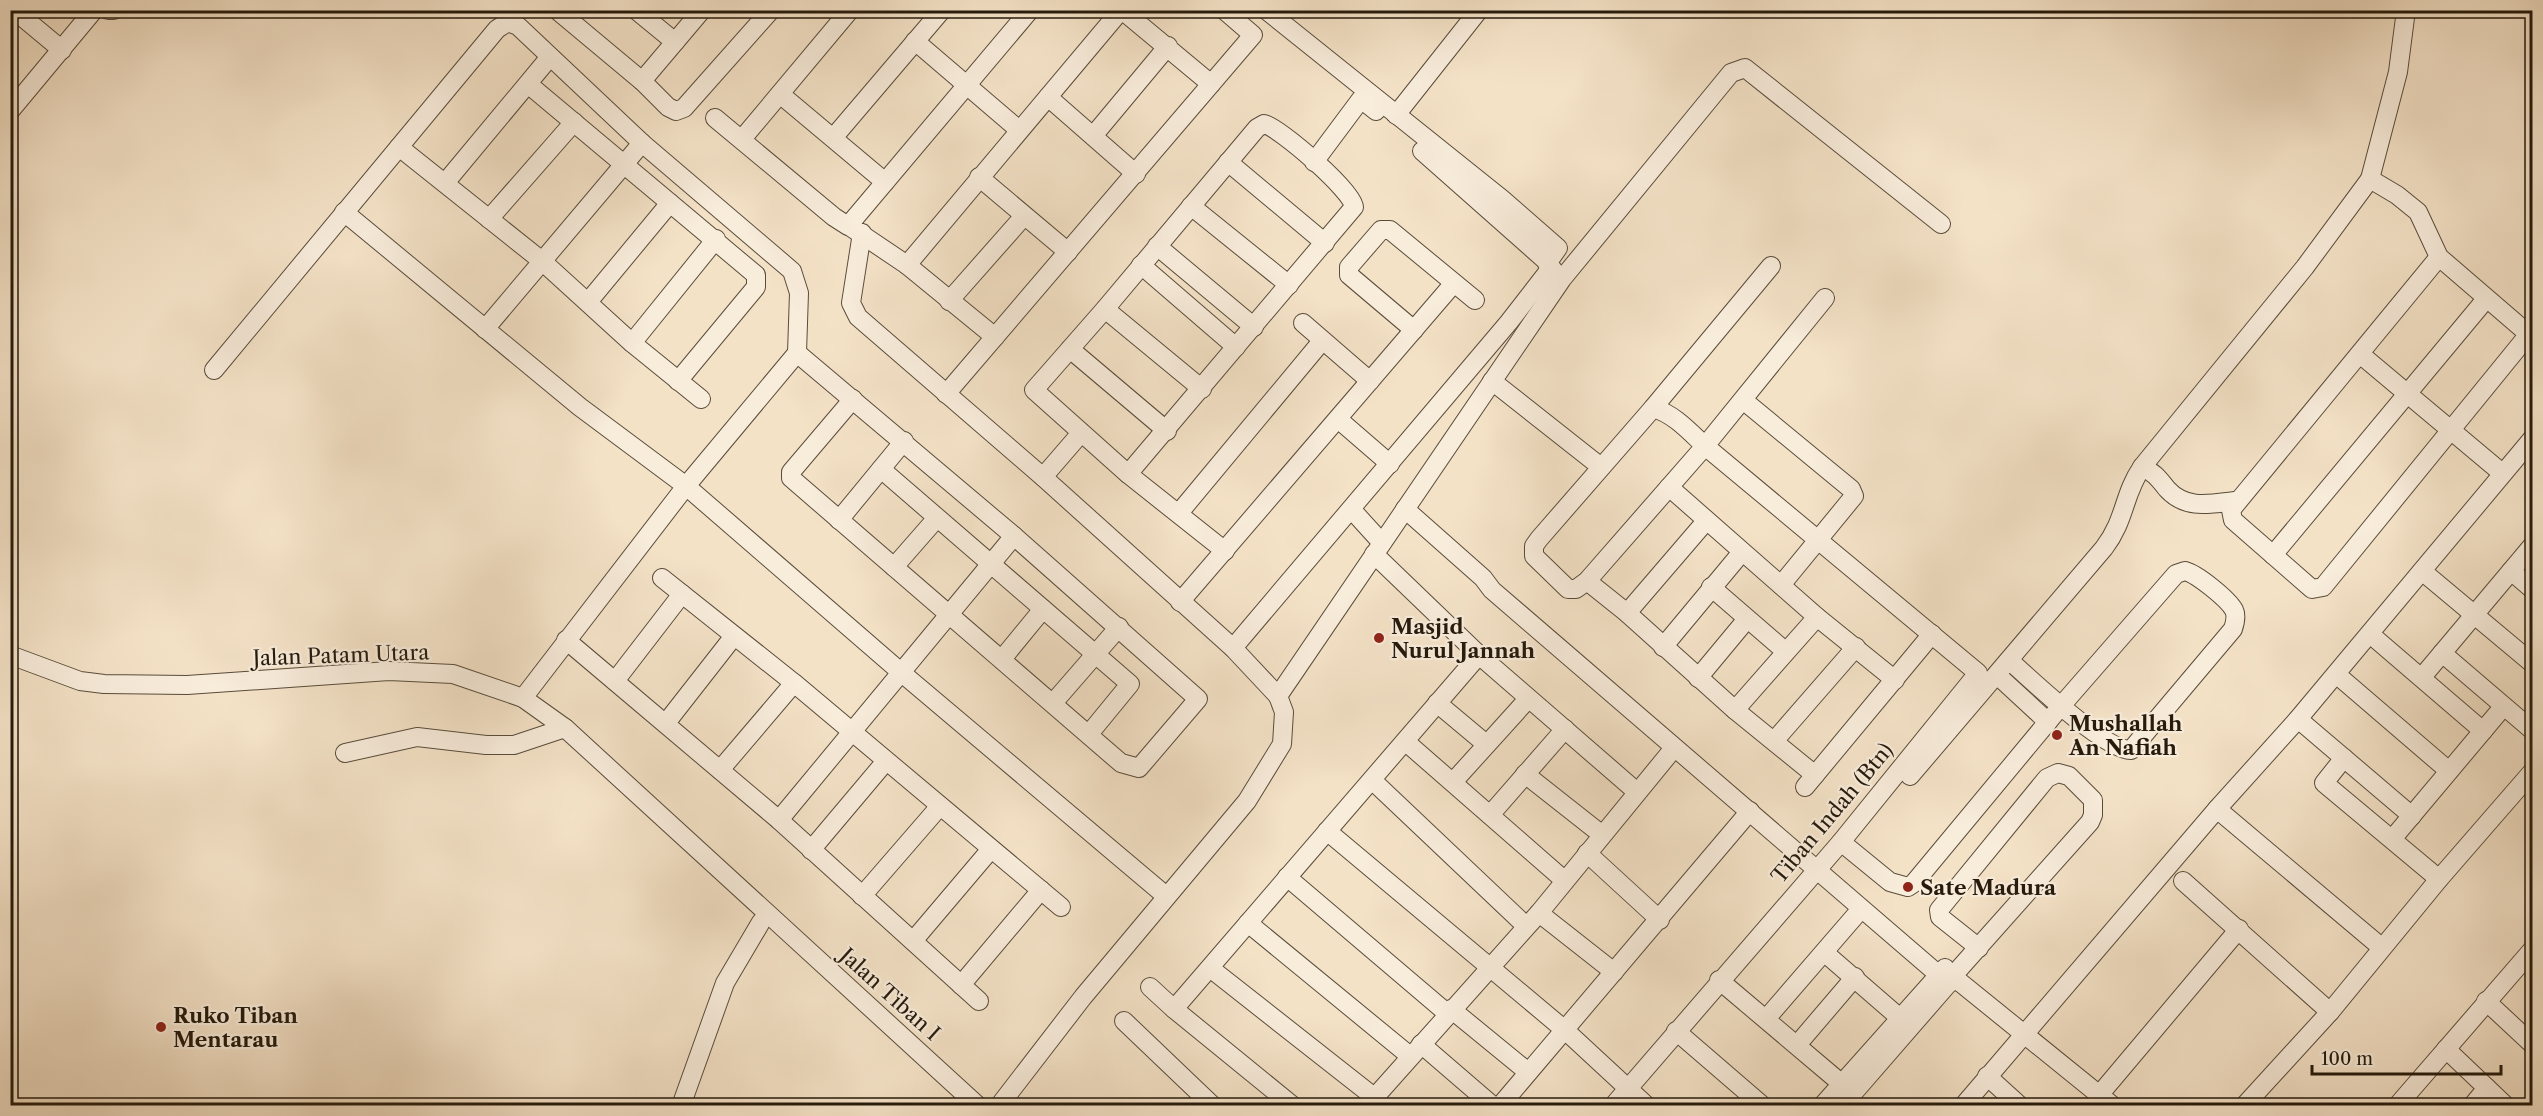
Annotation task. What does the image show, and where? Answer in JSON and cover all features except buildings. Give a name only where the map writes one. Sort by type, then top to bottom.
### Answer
[{"type":"street","points":[[10,111],[94,10]]},
{"type":"street","points":[[108,10],[114,10]]},
{"type":"street","points":[[636,10],[675,42]]},
{"type":"street","points":[[642,81],[702,10]]},
{"type":"street","points":[[570,14],[668,107],[676,111],[684,108],[771,10]]},
{"type":"street","points":[[742,139],[850,10]]},
{"type":"street","points":[[999,1106],[1078,1004],[1247,801],[1282,744],[1284,712],[1278,696],[1233,648],[853,310],[851,303],[855,229],[885,182],[1030,10]]},
{"type":"street","points":[[907,265],[1122,10],[1211,84]]},
{"type":"street","points":[[945,394],[1136,174],[1252,35],[1224,10]]},
{"type":"street","points":[[1233,648],[1352,510],[1547,273],[1553,269],[1558,248],[1502,199],[1266,10]]},
{"type":"street","points":[[1396,116],[1479,10]]},
{"type":"street","points":[[2009,660],[2061,706],[2116,747],[2131,750],[2233,629],[2234,611],[2198,577],[2185,571],[2176,574],[2061,706],[1914,883],[1908,886],[1890,882],[1844,845],[1997,675],[2009,660],[2115,533],[2123,518],[2131,484],[2142,467],[2298,276],[2370,179],[2398,72],[2406,10]]},
{"type":"street","points":[[12,11],[62,50]]},
{"type":"street","points":[[832,138],[941,11]]},
{"type":"street","points":[[214,370],[344,212],[503,24],[508,22],[518,26],[642,142],[792,271],[799,294],[797,353],[686,486],[566,640],[524,698]]},
{"type":"street","points":[[915,41],[1019,130]]},
{"type":"street","points":[[1093,136],[1168,46]]},
{"type":"street","points":[[445,183],[549,57]]},
{"type":"street","points":[[1278,696],[1492,381],[1553,269],[1731,73],[1745,69],[1941,224]]},
{"type":"street","points":[[528,84],[716,239],[756,275],[756,287],[678,381]]},
{"type":"street","points":[[780,94],[885,182]]},
{"type":"street","points":[[1048,97],[1136,174]]},
{"type":"street","points":[[1314,162],[1361,99],[1553,269]]},
{"type":"street","points":[[715,118],[834,217],[907,265],[995,338]]},
{"type":"street","points":[[489,219],[574,122]]},
{"type":"street","points":[[1128,474],[1167,431],[1355,204],[1352,196],[1273,127],[1264,124],[1257,128],[1034,390],[1128,474],[1226,551]]},
{"type":"street","points":[[485,329],[642,142]]},
{"type":"street","points":[[399,147],[542,261],[632,343],[701,399]]},
{"type":"street","points":[[1228,162],[1325,243]]},
{"type":"street","points":[[979,177],[1068,252]]},
{"type":"street","points":[[2370,179],[2397,195],[2418,212],[2439,257],[2531,336],[2451,429],[2323,587],[2312,589],[2231,517],[2235,501],[2439,257]]},
{"type":"street","points":[[588,302],[670,202]]},
{"type":"street","points":[[1191,206],[1289,285]]},
{"type":"street","points":[[344,212],[580,407],[686,486],[903,674],[1166,896]]},
{"type":"street","points":[[949,301],[1024,216]]},
{"type":"street","points":[[1414,330],[1349,275],[1349,267],[1381,230],[1390,230],[1475,300]]},
{"type":"street","points":[[632,343],[716,239]]},
{"type":"street","points":[[1157,246],[1254,327]]},
{"type":"street","points":[[1141,265],[1236,347]]},
{"type":"street","points":[[1771,266],[1653,408],[1539,539],[1533,551],[1543,566],[1568,589],[1576,589],[1587,581],[1705,446],[1826,298]]},
{"type":"street","points":[[1180,602],[1454,283]]},
{"type":"street","points":[[2273,555],[2486,299]]},
{"type":"street","points":[[1105,309],[1202,389]]},
{"type":"street","points":[[1303,323],[1370,381]]},
{"type":"street","points":[[1179,513],[1322,341]]},
{"type":"street","points":[[1070,349],[1167,431]]},
{"type":"street","points":[[797,353],[854,399],[904,441],[1119,627],[1198,699],[1139,768],[1121,763],[791,478],[791,472],[854,399]]},
{"type":"street","points":[[2360,354],[2502,473]]},
{"type":"street","points":[[1492,381],[1601,467]]},
{"type":"street","points":[[1743,400],[1851,489],[1854,496],[1851,504],[1781,585]]},
{"type":"street","points":[[1587,581],[1627,613],[1735,710],[1775,740],[1810,781],[1932,634],[1705,446],[1678,421],[1664,411],[1653,408]]},
{"type":"street","points":[[1338,419],[1390,464]]},
{"type":"street","points":[[1043,477],[1081,433]]},
{"type":"street","points":[[1963,1106],[2217,809],[2298,719],[2532,439]]},
{"type":"street","points":[[839,520],[904,441]]},
{"type":"street","points":[[2142,467],[2152,471],[2168,489],[2186,503],[2193,505],[2235,501]]},
{"type":"street","points":[[881,469],[936,519],[1130,684],[1089,734]]},
{"type":"street","points":[[1669,487],[1817,617],[1895,680]]},
{"type":"street","points":[[1405,509],[1483,578],[1492,590],[1943,979],[1959,980],[2026,1030]]},
{"type":"street","points":[[1352,510],[1378,549],[1479,655],[1637,792]]},
{"type":"street","points":[[894,567],[936,519]]},
{"type":"street","points":[[1627,613],[1706,521]]},
{"type":"street","points":[[779,820],[903,674],[1014,536]]},
{"type":"street","points":[[2422,678],[2532,546]]},
{"type":"street","points":[[1664,647],[1742,552]]},
{"type":"street","points":[[2422,570],[2532,663]]},
{"type":"street","points":[[2511,571],[2532,589]]},
{"type":"street","points":[[662,578],[794,683],[1061,908]]},
{"type":"street","points":[[1711,587],[1785,651]]},
{"type":"street","points":[[615,681],[682,594]]},
{"type":"street","points":[[1002,659],[1043,609]]},
{"type":"street","points":[[1735,710],[1817,617]]},
{"type":"street","points":[[1698,678],[1747,619]]},
{"type":"street","points":[[1053,703],[1119,627]]},
{"type":"street","name":"Tiban Indah (Btn)","points":[[1613,1106],[1815,868],[1844,845],[1978,673],[1932,634]]},
{"type":"street","points":[[2370,634],[2483,731]]},
{"type":"street","points":[[666,723],[734,636]]},
{"type":"street","points":[[566,640],[779,820],[979,1000]]},
{"type":"street","points":[[1775,740],[1856,647]]},
{"type":"street","points":[[2442,653],[2532,730]]},
{"type":"street","name":"Jalan Patam Utara","points":[[10,655],[80,681],[104,684],[187,685],[389,671],[453,674],[524,698],[565,728],[664,820],[668,834],[766,919]]},
{"type":"street","points":[[1174,1009],[1407,742],[1479,655]]},
{"type":"street","points":[[2336,674],[2450,771]]},
{"type":"street","points":[[1997,675],[2048,722]]},
{"type":"street","points":[[2020,695],[2031,680]]},
{"type":"street","points":[[720,770],[794,683]]},
{"type":"street","points":[[1453,782],[1528,699]]},
{"type":"street","points":[[1437,703],[1486,744]]},
{"type":"street","points":[[2393,838],[2503,707]]},
{"type":"street","points":[[2298,719],[2412,816]]},
{"type":"street","points":[[345,753],[417,736],[486,745],[514,745],[565,728]]},
{"type":"street","points":[[1490,815],[1565,729]]},
{"type":"street","points":[[1407,742],[1564,880]]},
{"type":"street","points":[[1210,968],[1370,1101],[1539,913],[1601,834],[1674,748]]},
{"type":"street","points":[[2344,758],[2324,783],[2393,838],[2439,879]]},
{"type":"street","points":[[811,850],[886,761]]},
{"type":"street","points":[[1959,969],[1979,948],[2093,815],[2093,800],[2069,776],[2058,772],[2048,778],[1939,910],[1940,916],[1979,948]]},
{"type":"street","points":[[2244,1106],[2330,1012],[2381,947],[2532,772]]},
{"type":"street","points":[[1525,774],[1601,834]]},
{"type":"street","points":[[1372,780],[1526,926]]},
{"type":"street","points":[[862,896],[940,806]]},
{"type":"street","points":[[2217,809],[2381,947]]},
{"type":"street","points":[[1500,1106],[1566,1031],[1750,811]]},
{"type":"street","points":[[1327,831],[1489,969],[1566,1031],[1647,1106]]},
{"type":"street","points":[[913,941],[991,849]]},
{"type":"street","points":[[1587,853],[1660,920]]},
{"type":"street","points":[[1287,877],[1449,1011],[1528,1072]]},
{"type":"street","points":[[2182,881],[2239,929],[2330,1012]]},
{"type":"street","points":[[961,985],[1041,890]]},
{"type":"street","points":[[1766,1019],[1861,909]]},
{"type":"street","points":[[1539,913],[1614,972]]},
{"type":"street","points":[[681,1106],[703,1037],[725,983],[766,919]]},
{"type":"street","name":"Jalan Tiban I","points":[[766,919],[967,1106]]},
{"type":"street","name":"Jalan Tiban I","points":[[766,919],[978,1106]]},
{"type":"street","points":[[1248,924],[1493,1106]]},
{"type":"street","points":[[1842,1106],[1943,979],[1947,966],[1959,969],[2107,1100],[2239,929]]},
{"type":"street","points":[[2397,1106],[2532,950]]},
{"type":"street","points":[[1825,953],[1900,1018]]},
{"type":"street","points":[[1797,1045],[1855,977]]},
{"type":"street","points":[[1822,1106],[1900,1018],[1943,979]]},
{"type":"street","points":[[1719,980],[1842,1084]]},
{"type":"street","points":[[1150,987],[1293,1106]]},
{"type":"street","points":[[2486,1001],[2532,1044]]},
{"type":"street","points":[[1124,1021],[1213,1106]]},
{"type":"street","points":[[1676,1031],[1763,1106]]},
{"type":"street","points":[[2446,1049],[2506,1106]]},
{"type":"street","points":[[1988,1076],[2020,1106]]},
{"type":"street","points":[[2472,1106],[2487,1088]]},
{"type":"place","name":"Masjid Nurul Jannah","points":[[1379,638]]},
{"type":"place","name":"Mushallah An Nafiah","points":[[2057,735]]},
{"type":"place","name":"Sate Madura","points":[[1908,887]]},
{"type":"place","name":"Ruko Tiban Mentarau","points":[[161,1027]]}]
